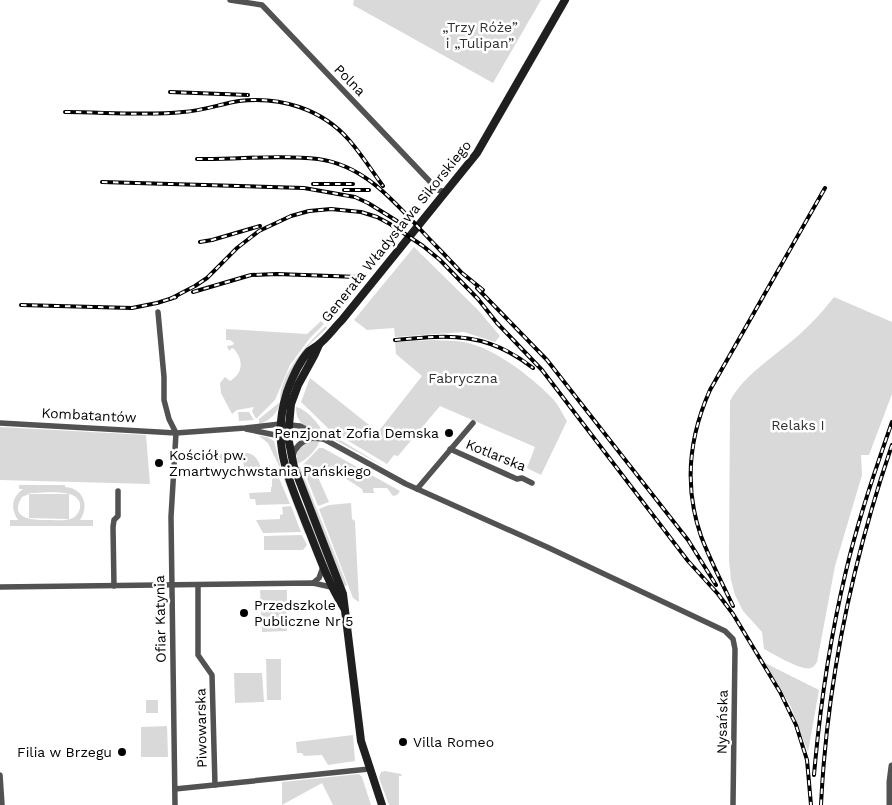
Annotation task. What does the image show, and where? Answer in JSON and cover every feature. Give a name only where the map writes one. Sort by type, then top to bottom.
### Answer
[{"type":"main road","name":"Generała Władysława Sikorskiego","points":[[284,436],[289,424],[291,404],[298,384],[317,348],[342,320],[477,152],[565,0]]},
{"type":"main road","name":"Generała Władysława Sikorskiego","points":[[284,436],[280,424],[284,402],[295,373],[310,350],[317,348]]},
{"type":"main road","points":[[284,436],[342,590],[350,640],[359,731],[369,769],[382,805]]},
{"type":"main road","points":[[284,436],[282,455],[285,469],[332,587],[344,608]]},
{"type":"street","name":"Polna","points":[[230,0],[262,5],[438,190],[446,192]]},
{"type":"street","points":[[158,312],[164,377],[164,400],[176,433]]},
{"type":"street","name":"Kombatantów","points":[[0,423],[176,433],[289,424]]},
{"type":"street","points":[[289,424],[300,426],[314,433],[417,489],[473,423]]},
{"type":"street","points":[[245,428],[284,436],[323,439]]},
{"type":"street","name":"Ofiar Katynia","points":[[175,805],[171,517],[176,433]]},
{"type":"street","points":[[292,461],[297,445],[314,438]]},
{"type":"street","name":"Kotlarska","points":[[450,450],[517,479],[522,478],[532,483]]},
{"type":"street","name":"Nysańska","points":[[417,489],[661,599],[726,631],[733,639],[735,649],[733,805]]},
{"type":"street","points":[[114,586],[114,520],[118,516],[118,491]]},
{"type":"street","points":[[313,583],[322,575],[324,566]]},
{"type":"street","points":[[0,586],[198,586],[313,583],[332,587]]},
{"type":"street","name":"Piwowarska","points":[[198,586],[198,654],[212,675],[215,785]]},
{"type":"street","points":[[890,805],[892,766]]},
{"type":"street","name":"Piwowarska","points":[[175,789],[369,769]]},
{"type":"street","points":[[0,775],[2,805]]},
{"type":"green space","name":"„Trzy Róże” i „Tulipan”","points":[[354,0],[541,0],[493,83],[353,5]]},
{"type":"green space","points":[[414,247],[478,310],[500,336],[495,342],[464,332],[395,337],[394,328],[367,330],[354,320]]},
{"type":"green space","name":"Relaks I","points":[[834,297],[892,322],[892,394],[869,455],[861,455],[862,475],[835,566],[817,662],[813,667],[807,668],[795,665],[764,649],[762,632],[743,611],[735,595],[729,560],[730,401],[743,382],[805,329]]},
{"type":"green space","points":[[321,321],[324,324],[310,338],[290,365],[275,400],[256,419],[252,411],[254,407],[237,410],[232,414],[221,393],[220,383],[225,377],[230,381],[238,375],[241,362],[234,349],[232,348],[229,351],[227,346],[234,343],[226,340],[226,329],[307,334]]},
{"type":"green space","points":[[326,326],[327,328],[311,343],[296,363],[280,400],[285,379],[296,359]]},
{"type":"green space","name":"Fabryczna","points":[[434,340],[464,342],[502,358],[524,373],[554,400],[567,421],[541,475],[527,468],[535,447],[440,406],[398,456],[394,455],[387,464],[330,430],[301,402],[310,378],[378,432],[422,376],[396,354],[395,342]]},
{"type":"green space","points":[[280,402],[273,416],[259,424],[259,419]]},
{"type":"green space","points":[[296,407],[312,417],[323,433],[304,425],[298,418]]},
{"type":"green space","points":[[238,412],[249,412],[254,420],[239,421]]},
{"type":"green space","points":[[0,427],[146,435],[150,484],[0,480]]},
{"type":"green space","points":[[327,433],[332,435],[385,467],[326,435]]},
{"type":"green space","points":[[259,436],[267,437],[274,441],[281,468],[268,443]]},
{"type":"green space","points":[[312,441],[319,442],[316,448],[307,458],[297,464],[298,449]]},
{"type":"green space","points":[[319,448],[323,448],[400,491],[397,495],[393,496],[387,488],[373,488],[374,493],[363,493],[362,489],[328,467],[317,475],[329,502],[318,506],[302,466]]},
{"type":"green space","points":[[242,453],[251,454],[257,459],[262,475],[259,476],[258,467],[244,467]]},
{"type":"green space","points":[[198,454],[234,454],[235,460],[197,460]]},
{"type":"green space","points":[[297,467],[300,467],[347,585],[344,587]]},
{"type":"green space","points":[[289,470],[302,503],[310,517],[338,589],[336,590]]},
{"type":"green space","points":[[281,471],[307,533],[305,534]]},
{"type":"green space","points":[[272,478],[279,478],[290,504],[256,505],[255,499],[250,499],[249,493],[271,492]]},
{"type":"green space","points":[[19,485],[65,485],[65,487],[76,490],[83,498],[84,503],[83,514],[80,520],[93,520],[93,526],[10,526],[10,520],[18,520],[15,516],[13,503],[16,496],[23,489],[19,489]],"holes":[[[53,492],[69,494],[79,501],[79,512],[74,518],[68,520],[26,518],[18,511],[18,505],[22,497],[31,493]]]},
{"type":"green space","points":[[29,494],[69,494],[69,519],[29,518]]},
{"type":"green space","points":[[351,503],[352,519],[355,521],[359,602],[353,598],[319,509],[329,505]]},
{"type":"green space","points":[[291,506],[301,532],[263,533],[256,520],[280,519],[280,515],[283,514],[282,507]]},
{"type":"green space","points":[[302,535],[307,545],[303,550],[264,550],[264,536]]},
{"type":"green space","points":[[260,590],[287,590],[287,631],[262,632]]},
{"type":"green space","points":[[266,659],[281,659],[281,700],[267,700]]},
{"type":"green space","points":[[765,663],[819,690],[808,752],[791,707]]},
{"type":"green space","points":[[234,673],[262,673],[264,702],[235,703]]},
{"type":"green space","points":[[146,700],[158,700],[158,713],[146,713]]},
{"type":"green space","points":[[167,726],[168,757],[141,757],[141,727]]},
{"type":"green space","points":[[353,735],[355,761],[328,765],[322,755],[304,756],[302,753],[297,753],[296,742]]},
{"type":"green space","points":[[381,772],[401,774],[402,776],[399,776],[399,805],[389,805],[379,778]]},
{"type":"green space","points":[[359,774],[362,777],[371,805],[333,805],[322,783],[282,805],[282,782]]},
{"type":"railway","points":[[170,92],[248,95]]},
{"type":"railway","points":[[65,112],[169,113],[198,110],[239,101],[254,100],[285,103],[313,113],[338,129],[363,157],[383,186]]},
{"type":"railway","points":[[197,159],[272,157],[318,159],[334,162],[362,175],[386,194],[461,272]]},
{"type":"railway","points":[[102,182],[304,188],[355,197],[397,221]]},
{"type":"railway","points":[[313,184],[353,184]]},
{"type":"railway","points":[[733,606],[708,554],[696,518],[691,481],[693,444],[697,426],[710,390],[825,188]]},
{"type":"railway","points":[[344,190],[369,190]]},
{"type":"railway","points":[[170,299],[207,278],[237,248],[259,231],[291,216],[309,211],[331,209],[361,212],[390,224],[423,246],[440,260],[478,299],[497,323],[542,370],[688,561],[718,594],[733,614],[780,692],[796,725],[807,760],[811,805]]},
{"type":"railway","points":[[200,242],[260,226]]},
{"type":"railway","points":[[462,273],[483,290]]},
{"type":"railway","points":[[193,292],[251,275],[358,277]]},
{"type":"railway","points":[[477,288],[547,360],[688,540],[716,585]]},
{"type":"railway","points":[[21,305],[132,308],[176,297]]},
{"type":"railway","points":[[395,340],[433,337],[467,338],[499,347],[533,368]]},
{"type":"railway","points":[[814,775],[826,672],[840,596],[861,514],[892,422]]},
{"type":"railway","points":[[821,805],[829,713],[844,623],[865,533],[892,445]]},
{"type":"place","name":"Penzjonat Zofia Demska","points":[[449,433]]},
{"type":"place","name":"Kościół pw. Zmartwychwstania Pańskiego","points":[[159,463]]},
{"type":"place","name":"Przedszkole Publiczne Nr 5","points":[[244,613]]},
{"type":"place","name":"Villa Romeo","points":[[403,742]]},
{"type":"place","name":"Filia w Brzegu","points":[[122,752]]}]
